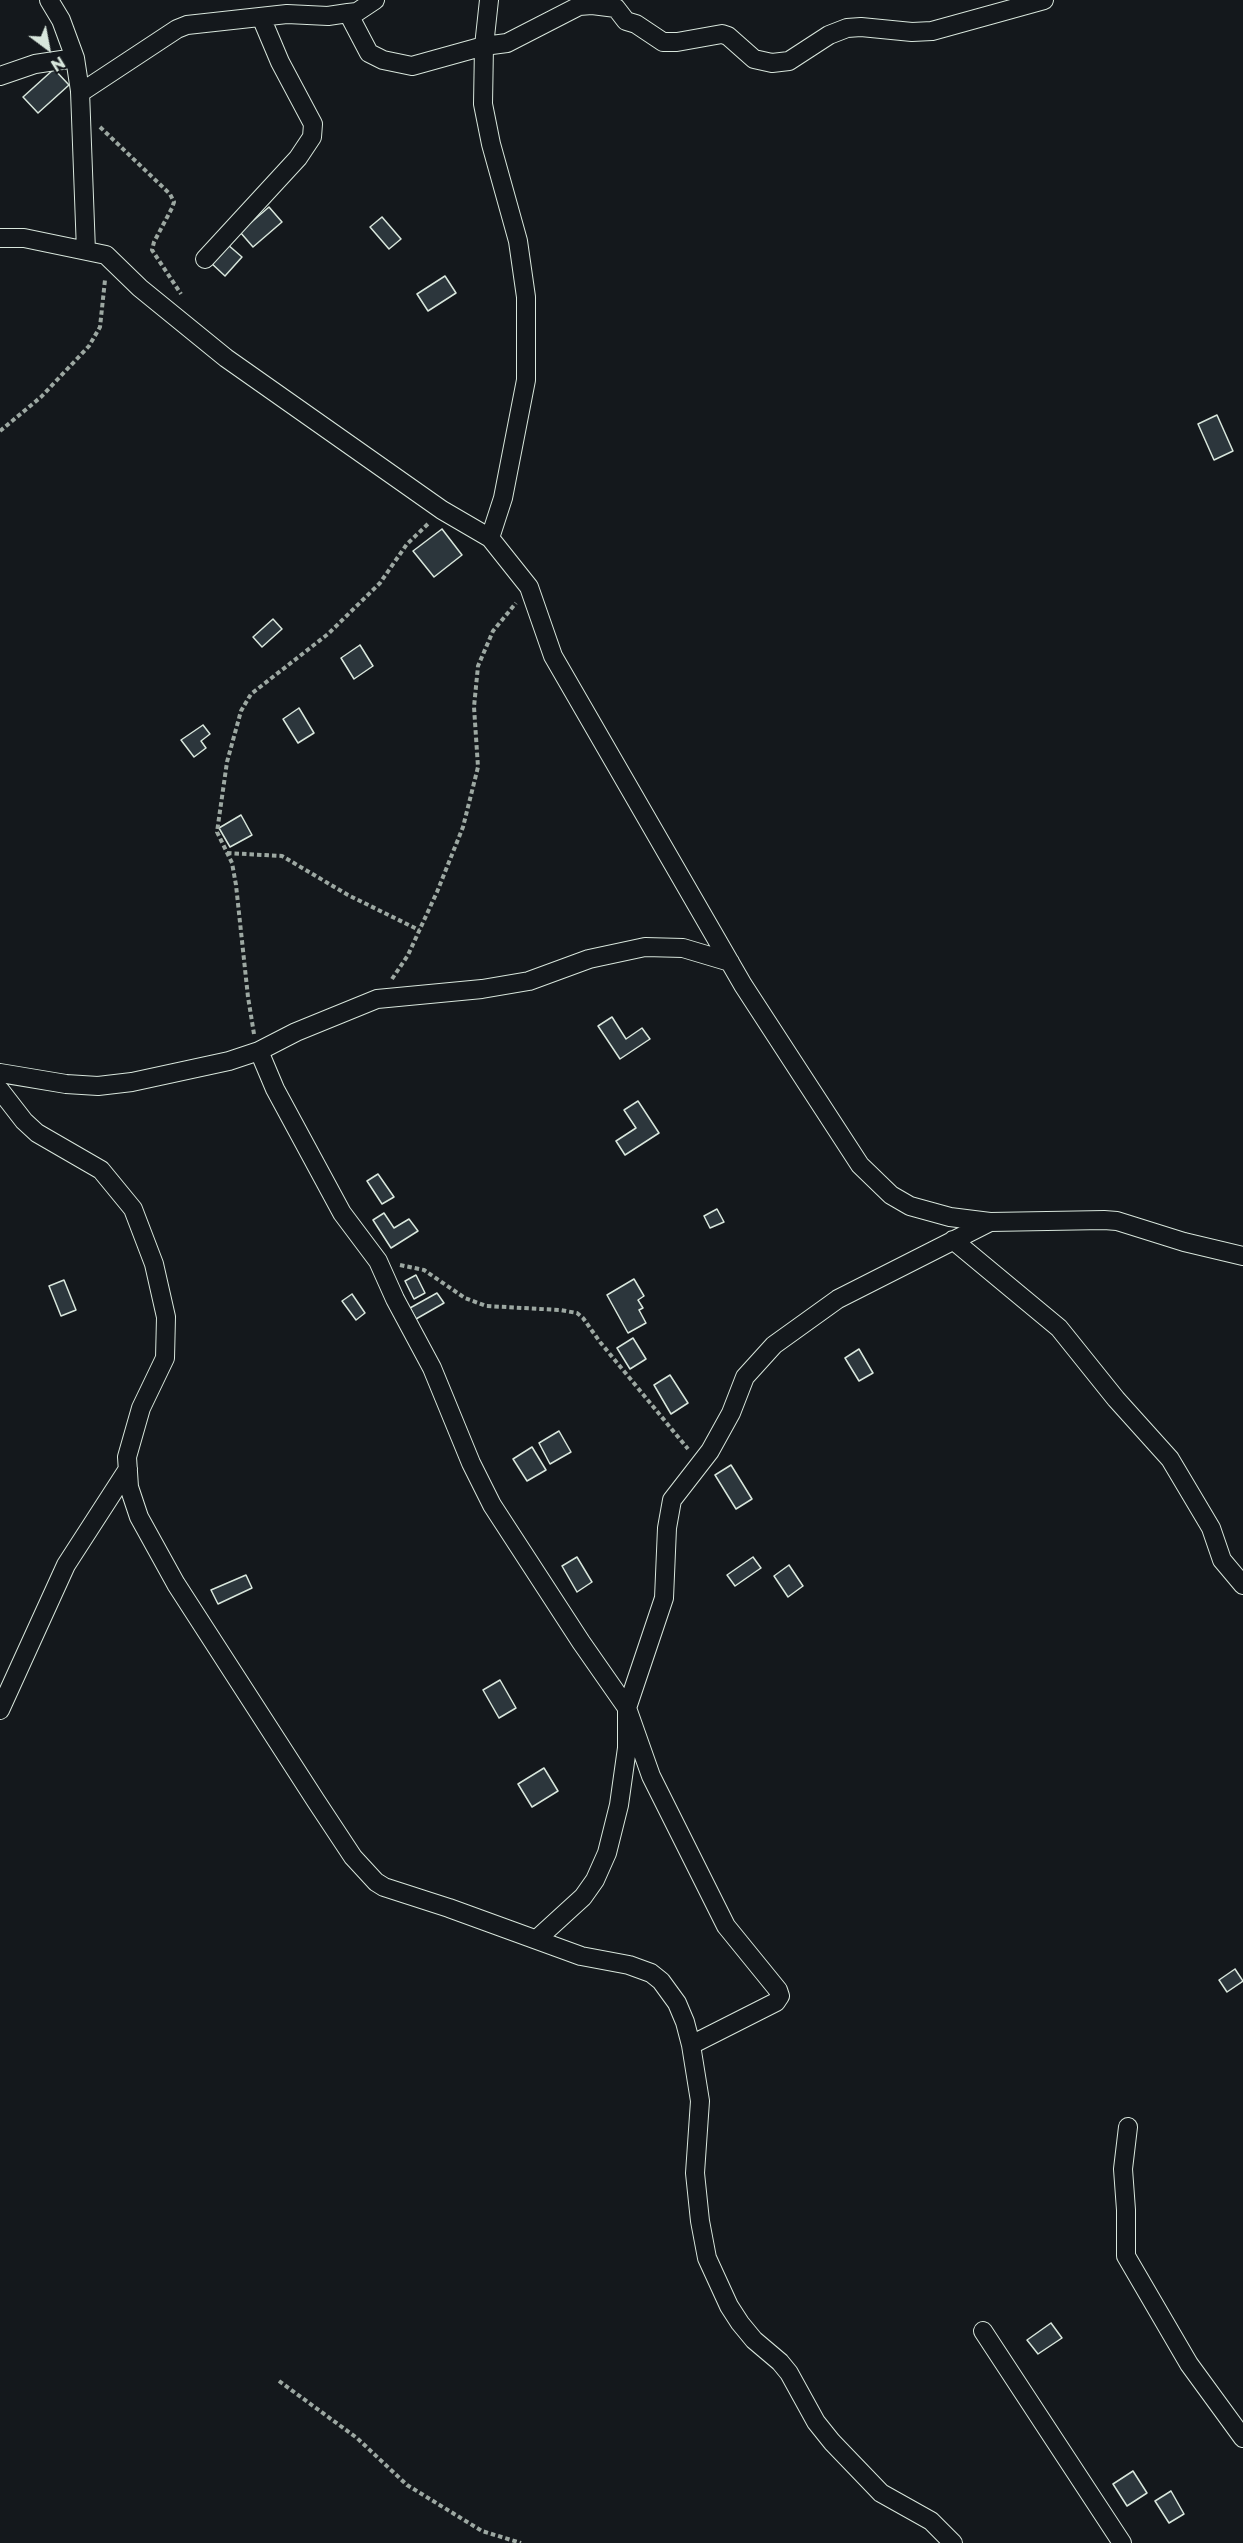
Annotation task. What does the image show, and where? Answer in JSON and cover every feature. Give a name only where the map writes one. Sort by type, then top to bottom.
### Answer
[{"type":"street","points":[[49,0],[62,20],[75,58],[81,100],[86,251]]},
{"type":"street","points":[[81,100],[177,29],[188,25],[287,14],[328,16],[348,14],[357,12],[375,0]]},
{"type":"street","points":[[348,14],[369,53],[383,60],[412,66],[484,46],[507,43],[579,6],[592,5],[616,8],[626,21],[636,24],[663,42],[677,42],[722,34],[728,36],[754,59],[772,63],[789,61],[829,35],[847,28],[861,27],[912,33],[932,31],[1044,0]]},
{"type":"street","points":[[484,2],[483,104],[491,144],[518,241],[526,297],[526,380],[503,498],[490,538]]},
{"type":"street","points":[[205,259],[298,158],[314,130],[310,117],[280,62],[261,17]]},
{"type":"street","points":[[0,76],[35,64],[75,58]]},
{"type":"street","points":[[0,238],[24,238],[106,255],[140,288],[226,358],[442,510],[490,538],[529,587],[553,656],[730,962],[855,1158],[877,1184],[910,1206],[950,1217],[990,1222],[1104,1220],[1243,1256]]},
{"type":"street","points":[[0,1073],[66,1084],[98,1086],[132,1082],[218,1064],[259,1051],[296,1032],[377,999],[482,989],[529,981],[589,959],[645,947],[683,948],[730,962]]},
{"type":"street","points":[[259,1051],[275,1089],[342,1213],[378,1261],[395,1299],[432,1368],[471,1463],[492,1504],[581,1642],[627,1708],[651,1776],[714,1904],[726,1926],[780,1996],[776,2002],[691,2045]]},
{"type":"street","points":[[0,1090],[24,1121],[37,1132],[55,1145],[101,1170],[133,1209],[154,1264],[166,1317],[165,1358],[141,1408],[127,1457],[129,1487],[139,1517],[176,1584],[360,1865],[376,1882],[394,1891],[449,1908],[581,1956],[629,1965],[651,1973],[661,1981],[677,2003],[686,2022],[691,2045],[700,2101],[695,2173],[700,2220],[707,2258],[729,2306],[754,2340],[789,2373],[816,2422],[832,2442],[881,2493],[931,2521],[953,2543]]},
{"type":"street","points":[[537,1939],[583,1897],[595,1881],[607,1853],[621,1794],[627,1748],[627,1708],[664,1598],[667,1528],[672,1500],[710,1451],[731,1413],[745,1377],[774,1345],[838,1299],[990,1222]]},
{"type":"street","points":[[953,1240],[1059,1328],[1170,1460],[1211,1528],[1222,1560],[1243,1585]]},
{"type":"street","points":[[0,1710],[66,1565],[128,1469]]},
{"type":"street","points":[[1128,2127],[1123,2169],[1126,2256],[1189,2364],[1243,2438]]},
{"type":"street","points":[[983,2331],[1122,2543]]},
{"type":"path","points":[[81,100],[133,160],[170,194],[174,202],[152,248],[181,296]]},
{"type":"path","points":[[0,431],[41,397],[89,346],[100,327],[106,255]]},
{"type":"path","points":[[259,1051],[248,997],[232,863],[217,832],[227,762],[241,711],[251,694],[289,666],[343,620],[380,583],[407,544],[442,510]]},
{"type":"path","points":[[377,999],[408,955],[463,827],[478,767],[474,707],[478,666],[493,631],[529,587]]},
{"type":"path","points":[[227,853],[282,856],[348,895],[419,930]]},
{"type":"path","points":[[378,1261],[424,1270],[465,1298],[486,1306],[577,1313],[700,1464]]},
{"type":"path","points":[[279,2381],[357,2438],[407,2485],[482,2531],[521,2543]]},
{"type":"building","points":[[54,69],[69,85],[38,113],[23,97]]},
{"type":"building","points":[[269,207],[282,222],[253,247],[240,232]]},
{"type":"building","points":[[382,217],[401,239],[389,249],[370,227]]},
{"type":"building","points":[[227,244],[242,257],[225,276],[210,262]]},
{"type":"building","points":[[445,276],[456,293],[428,311],[417,294]]},
{"type":"building","points":[[1217,415],[1233,451],[1214,460],[1198,424]]},
{"type":"building","points":[[442,529],[462,555],[434,577],[413,551]]},
{"type":"building","points":[[273,619],[282,629],[262,647],[253,637]]},
{"type":"building","points":[[360,645],[373,666],[354,679],[341,658]]},
{"type":"building","points":[[299,708],[314,733],[298,743],[283,719]]},
{"type":"building","points":[[203,725],[210,734],[201,741],[206,748],[194,757],[181,740]]},
{"type":"building","points":[[241,815],[252,835],[230,847],[219,828]]},
{"type":"building","points":[[612,1017],[626,1039],[642,1028],[650,1039],[620,1059],[598,1026]]},
{"type":"building","points":[[638,1101],[659,1133],[625,1155],[616,1141],[636,1128],[624,1110]]},
{"type":"building","points":[[378,1174],[394,1197],[382,1204],[367,1181]]},
{"type":"building","points":[[717,1209],[724,1222],[710,1228],[704,1216]]},
{"type":"building","points":[[384,1213],[394,1228],[409,1219],[418,1231],[391,1248],[373,1220]]},
{"type":"building","points":[[416,1275],[425,1293],[414,1299],[405,1281]]},
{"type":"building","points":[[634,1279],[644,1296],[638,1300],[643,1308],[639,1310],[646,1323],[628,1333],[607,1295]]},
{"type":"building","points":[[64,1280],[76,1310],[61,1316],[49,1286]]},
{"type":"building","points":[[437,1293],[444,1303],[416,1319],[410,1308]]},
{"type":"building","points":[[352,1294],[365,1313],[356,1320],[342,1301]]},
{"type":"building","points":[[633,1338],[646,1359],[630,1369],[617,1348]]},
{"type":"building","points":[[859,1349],[873,1373],[859,1381],[845,1358]]},
{"type":"building","points":[[670,1375],[688,1403],[671,1414],[654,1385]]},
{"type":"building","points":[[559,1431],[571,1452],[550,1464],[539,1443]]},
{"type":"building","points":[[532,1447],[546,1470],[527,1481],[513,1459]]},
{"type":"building","points":[[731,1465],[752,1499],[736,1509],[715,1475]]},
{"type":"building","points":[[577,1557],[592,1582],[577,1592],[562,1566]]},
{"type":"building","points":[[753,1557],[761,1568],[735,1586],[727,1575]]},
{"type":"building","points":[[789,1565],[803,1586],[788,1597],[774,1576]]},
{"type":"building","points":[[246,1575],[252,1588],[218,1604],[211,1590]]},
{"type":"building","points":[[500,1680],[516,1708],[499,1718],[483,1690]]},
{"type":"building","points":[[544,1768],[558,1791],[532,1807],[518,1784]]},
{"type":"building","points":[[1235,1969],[1243,1981],[1227,1992],[1219,1980]]},
{"type":"building","points":[[1051,2323],[1062,2338],[1038,2354],[1027,2340]]},
{"type":"building","points":[[1133,2471],[1147,2493],[1127,2506],[1113,2484]]},
{"type":"building","points":[[1171,2491],[1184,2514],[1169,2523],[1155,2501]]}]
